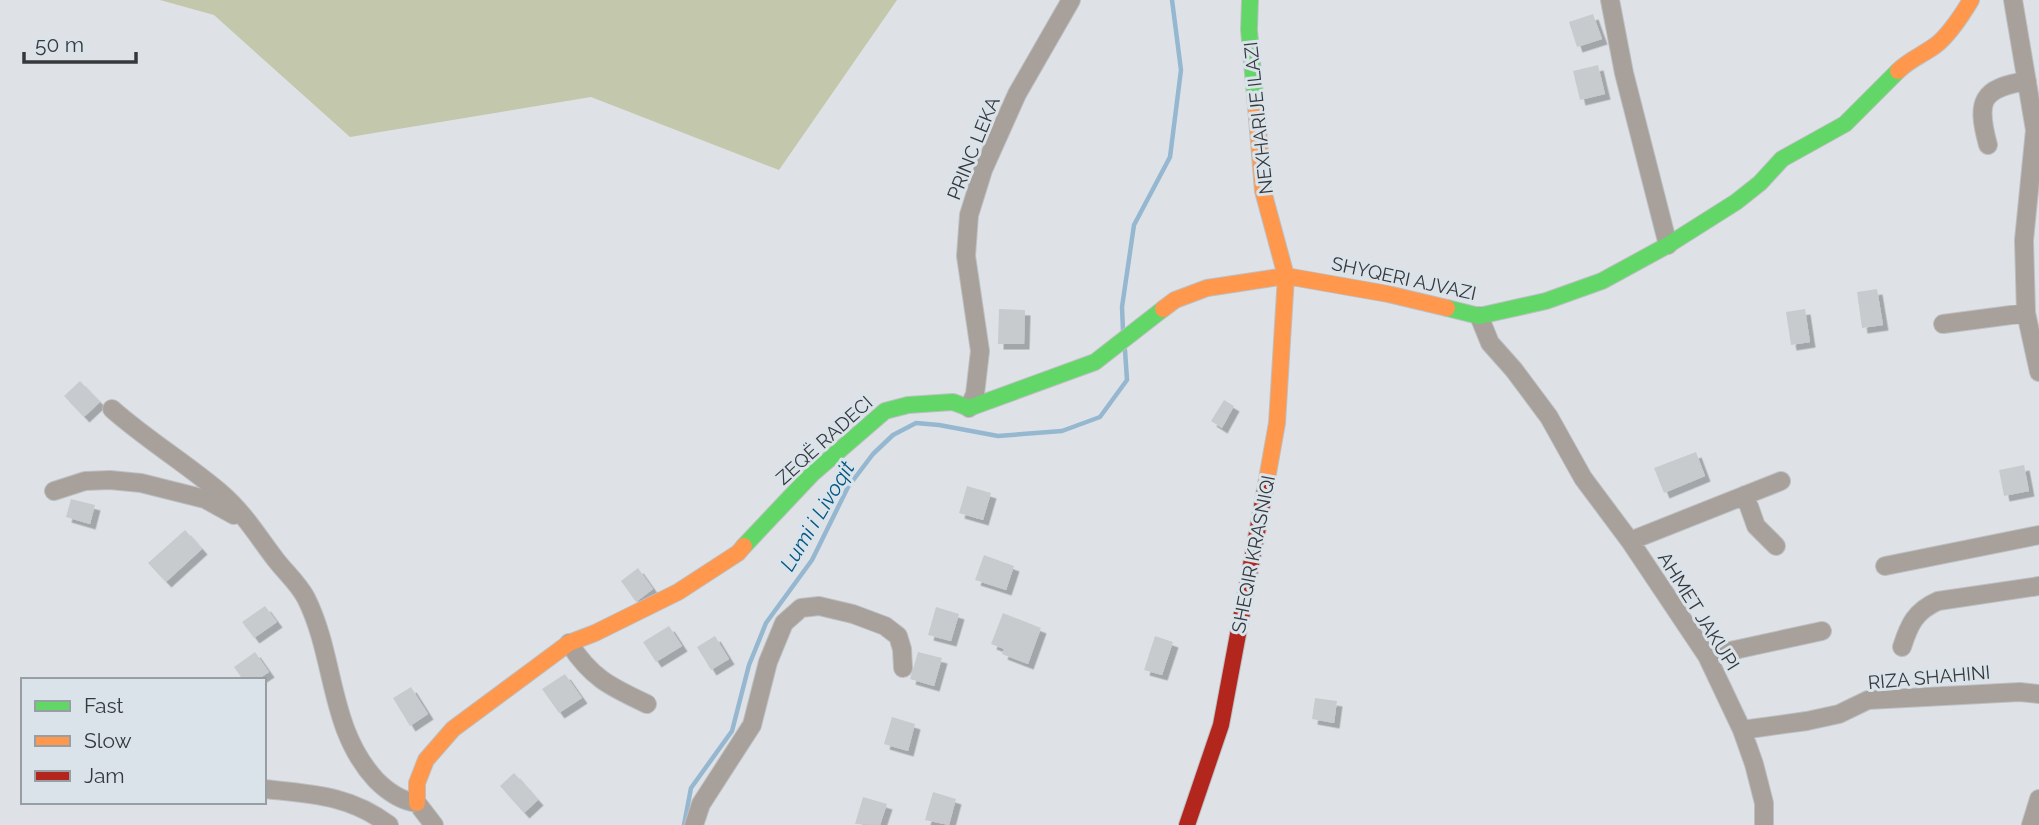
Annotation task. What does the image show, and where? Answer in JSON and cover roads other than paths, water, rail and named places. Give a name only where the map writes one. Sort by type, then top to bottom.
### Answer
[{"type":"street","name":"PRINC LEKA","points":[[969,408],[975,394],[980,351],[966,256],[969,215],[983,170],[1017,94],[1071,0]]},
{"type":"street","name":"NEXHARIJE ILAZI","points":[[1250,0],[1249,30],[1263,191],[1286,276]]},
{"type":"street","points":[[1610,0],[1624,73],[1668,245]]},
{"type":"street","name":"SHYQERI AJVAZI","points":[[1286,276],[1388,294],[1479,316],[1546,301],[1602,281],[1668,245],[1736,202],[1760,183],[1783,159],[1845,124],[1905,64],[1937,44],[1971,0]]},
{"type":"street","points":[[2013,0],[2035,130],[2024,240],[2026,313],[2039,372]]},
{"type":"street","points":[[1988,145],[1982,124],[1983,103],[1992,91],[2010,83],[2027,80]]},
{"type":"street","name":"ZEQË RADECI","points":[[417,803],[417,782],[426,760],[453,729],[569,643],[678,592],[738,553],[812,474],[885,411],[908,405],[953,402],[969,408],[1095,362],[1175,300],[1207,288],[1286,276]]},
{"type":"street","name":"SHEQIR KRASNIQI","points":[[1187,825],[1221,725],[1278,423],[1286,276]]},
{"type":"street","points":[[1943,324],[2026,313]]},
{"type":"street","name":"AHMET JAKUPI","points":[[1479,316],[1490,343],[1549,417],[1583,478],[1630,541],[1707,656],[1742,730],[1754,764],[1764,803],[1764,825]]},
{"type":"street","points":[[113,409],[135,429],[223,495],[295,580],[317,626],[344,728],[365,768],[382,787],[405,802],[417,803],[434,825]]},
{"type":"street","points":[[54,491],[85,481],[141,483],[205,499],[244,517]]},
{"type":"street","name":"AHMET JAKUPI","points":[[1630,541],[1781,481]]},
{"type":"street","points":[[1745,495],[1756,526],[1776,546]]},
{"type":"street","points":[[1885,566],[2039,535]]},
{"type":"street","points":[[1902,647],[1909,625],[1924,607],[1937,601],[2039,586]]},
{"type":"street","points":[[694,825],[701,804],[752,724],[768,662],[783,623],[801,608],[818,606],[853,614],[885,626],[898,636],[903,668]]},
{"type":"street","points":[[1707,656],[1822,631]]},
{"type":"street","points":[[569,643],[580,661],[600,680],[647,704]]},
{"type":"street","name":"RIZA SHAHINI","points":[[1742,730],[1839,714],[1868,700],[1994,692],[2039,694]]},
{"type":"street","points":[[266,789],[327,796],[350,802],[389,825]]},
{"type":"street","points":[[2031,825],[2039,799]]},
{"type":"waterway","name":"Lumi i Livoqit","points":[[1123,331],[1122,307],[1134,225],[1170,157],[1181,70],[1172,0]]},
{"type":"waterway","name":"Lumi i Livoqit","points":[[684,825],[691,788],[732,731],[749,665],[766,623],[812,560],[848,487],[873,454],[893,435],[916,423],[998,436],[1062,431],[1100,417],[1127,380],[1125,350]]}]
